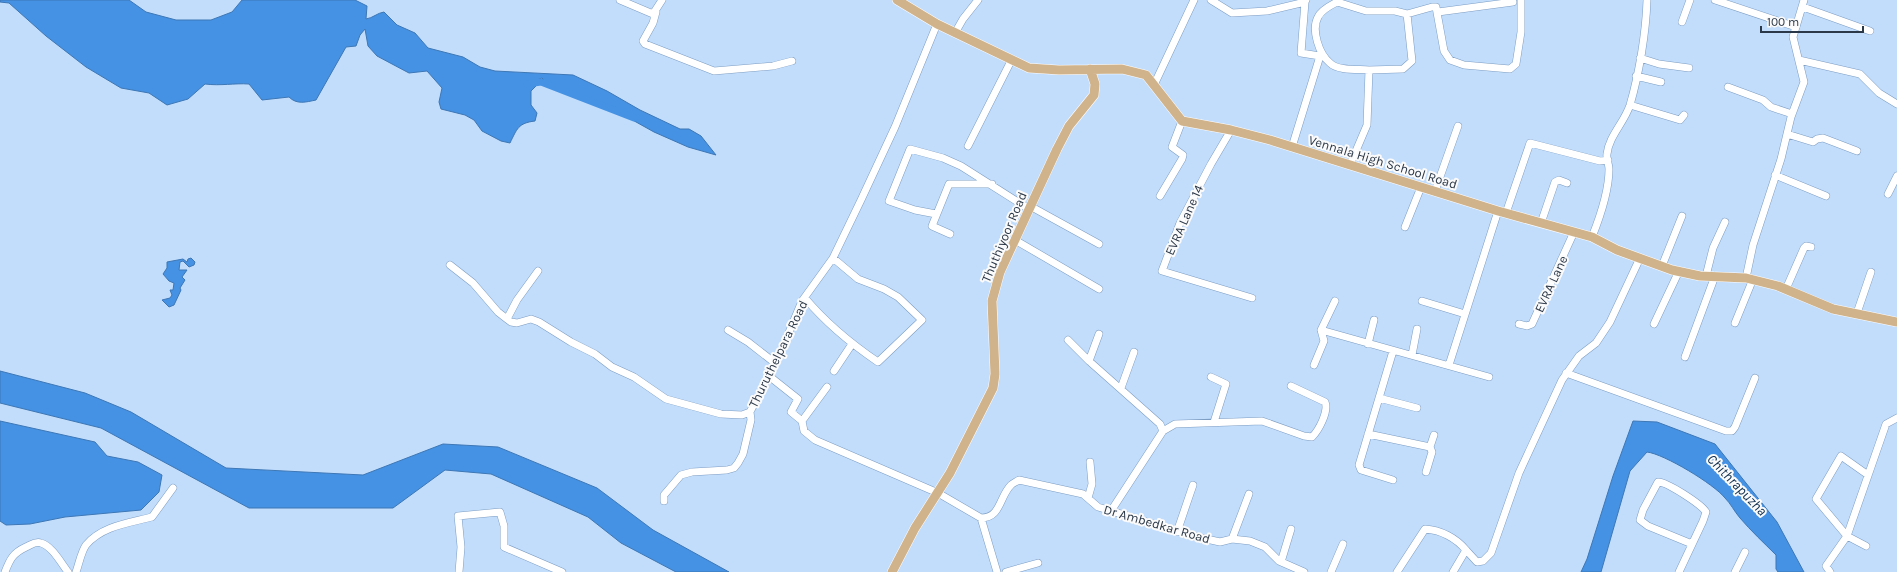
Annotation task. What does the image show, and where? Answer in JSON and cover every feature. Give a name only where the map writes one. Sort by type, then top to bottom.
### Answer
[{"type":"main road","points":[[898,0],[937,24],[1029,68],[1059,70],[1122,69],[1146,76],[1170,108],[1182,121]]},
{"type":"main road","name":"Thuthiyoor Road","points":[[892,572],[915,528],[953,467],[993,388],[995,374],[992,301],[1000,272],[1066,132],[1094,94],[1095,84],[1090,69]]},
{"type":"main road","name":"Vennala High School Road","points":[[1182,121],[1231,130],[1292,147],[1502,212],[1592,237],[1617,250],[1679,271],[1711,276],[1750,278],[1786,289],[1833,309],[1897,322]]},
{"type":"street","points":[[620,0],[647,12],[654,14],[656,12]]},
{"type":"street","points":[[662,0],[656,12],[653,23],[643,41],[645,44],[714,71],[773,66],[792,61]]},
{"type":"street","points":[[955,33],[963,19],[978,0]]},
{"type":"street","points":[[1154,85],[1194,0]]},
{"type":"street","points":[[1211,0],[1232,13],[1267,11],[1306,1],[1300,52],[1320,56],[1292,147]]},
{"type":"street","points":[[1407,14],[1412,61],[1403,69],[1369,70],[1342,68],[1330,64],[1317,42],[1316,30],[1318,17],[1337,2],[1366,11],[1395,11],[1407,14],[1436,7],[1444,52],[1450,60],[1464,65],[1510,69],[1516,64],[1522,32],[1521,0]]},
{"type":"street","points":[[1592,237],[1601,213],[1609,169],[1607,155],[1612,137],[1622,125],[1630,105],[1640,58],[1647,0]]},
{"type":"street","points":[[1682,22],[1690,0]]},
{"type":"street","points":[[1715,0],[1796,28]]},
{"type":"street","points":[[1438,12],[1513,2]]},
{"type":"street","points":[[1735,323],[1750,278],[1753,245],[1776,176],[1792,114],[1804,82],[1793,37],[1803,3],[1870,31]]},
{"type":"street","name":"Thuruthelpara Road","points":[[508,319],[511,322],[517,323],[531,319],[539,322],[571,342],[595,354],[612,367],[634,377],[666,399],[721,414],[742,415],[750,412],[769,376],[805,298],[832,258],[895,127],[937,24]]},
{"type":"street","points":[[1640,58],[1659,64],[1689,68]]},
{"type":"street","points":[[968,146],[1012,60]]},
{"type":"street","points":[[1799,60],[1860,74],[1879,93],[1897,104]]},
{"type":"street","points":[[1350,165],[1367,125],[1369,70]]},
{"type":"street","points":[[1636,76],[1661,82]]},
{"type":"street","points":[[1728,87],[1763,100],[1771,107],[1792,114]]},
{"type":"street","points":[[1630,105],[1680,120],[1684,115]]},
{"type":"street","points":[[1160,196],[1182,159],[1183,155],[1172,147],[1182,121]]},
{"type":"street","points":[[1435,191],[1458,126]]},
{"type":"street","name":"EVRA Lane 14","points":[[1231,130],[1180,223],[1162,270],[1252,298]]},
{"type":"street","points":[[1787,134],[1813,142],[1817,138],[1823,138],[1857,151]]},
{"type":"street","points":[[1450,365],[1465,314],[1502,212],[1530,143],[1600,161],[1608,160]]},
{"type":"street","points":[[936,214],[915,210],[889,201],[910,148],[949,160],[971,171],[1030,208],[1099,244]]},
{"type":"street","points":[[967,184],[971,171]]},
{"type":"street","points":[[1776,176],[1826,196]]},
{"type":"street","points":[[1888,194],[1897,176]]},
{"type":"street","points":[[1541,223],[1555,182],[1559,180],[1567,183]]},
{"type":"street","points":[[950,234],[932,226],[949,184],[992,184]]},
{"type":"street","points":[[1405,227],[1421,187]]},
{"type":"street","points":[[1662,266],[1682,216]]},
{"type":"street","points":[[1685,357],[1711,276],[1713,248],[1725,222]]},
{"type":"street","name":"EVRA Lane","points":[[1519,324],[1527,326],[1532,324],[1574,232]]},
{"type":"street","points":[[1015,240],[1099,289]]},
{"type":"street","points":[[1786,289],[1804,248],[1806,246],[1811,247]]},
{"type":"street","points":[[805,298],[822,318],[852,344],[878,362],[922,320],[898,297],[884,289],[858,279],[832,258]]},
{"type":"street","points":[[1397,572],[1425,529],[1449,536],[1459,542],[1477,562],[1483,561],[1491,553],[1519,473],[1566,373],[1580,356],[1596,343],[1610,322],[1640,258]]},
{"type":"street","points":[[450,265],[473,283],[498,312],[508,319],[517,300],[538,271]]},
{"type":"street","points":[[1654,324],[1679,271]]},
{"type":"street","points":[[1857,313],[1871,272]]},
{"type":"street","points":[[1422,300],[1465,314]]},
{"type":"street","points":[[1314,365],[1324,341],[1321,330],[1335,301]]},
{"type":"street","points":[[1368,344],[1374,320]]},
{"type":"street","points":[[1412,356],[1417,329]]},
{"type":"street","points":[[728,330],[748,342],[775,363]]},
{"type":"street","points":[[1321,330],[1393,351],[1489,376]]},
{"type":"street","points":[[1089,361],[1099,334]]},
{"type":"street","points":[[1068,340],[1089,361],[1117,386],[1122,388],[1160,424],[1163,431]]},
{"type":"street","points":[[834,371],[852,344]]},
{"type":"street","points":[[1393,351],[1359,468],[1393,480]]},
{"type":"street","points":[[1122,388],[1134,352]]},
{"type":"street","points":[[1566,373],[1726,431],[1732,431],[1735,427],[1755,378]]},
{"type":"street","points":[[769,376],[798,399],[791,412],[802,421],[804,431],[815,440],[938,493],[981,518],[997,572]]},
{"type":"street","points":[[1212,377],[1226,384],[1214,422]]},
{"type":"street","points":[[1110,511],[1163,431],[1175,424],[1262,421],[1304,436],[1312,437],[1318,430],[1327,407],[1325,402],[1291,386]]},
{"type":"street","points":[[802,421],[827,387]]},
{"type":"street","points":[[1379,398],[1417,408]]},
{"type":"street","points":[[664,501],[664,495],[681,475],[692,472],[727,470],[734,468],[743,454],[751,420],[750,412]]},
{"type":"street","points":[[1830,572],[1826,566],[1846,536],[1886,424],[1897,418]]},
{"type":"street","points":[[1368,434],[1430,448]]},
{"type":"street","points":[[1426,472],[1432,452],[1430,448],[1434,435]]},
{"type":"street","points":[[1866,546],[1846,536],[1816,499],[1841,456],[1868,475]]},
{"type":"street","points":[[1088,498],[1092,484],[1090,462]]},
{"type":"street","name":"Dr Ambedkar Road","points":[[981,518],[988,518],[994,514],[1010,486],[1019,480],[1083,494],[1098,507],[1177,532],[1220,542],[1232,539],[1250,541],[1265,547],[1281,562],[1304,572]]},
{"type":"street","points":[[1679,572],[1706,514],[1705,510],[1665,484],[1658,482],[1643,510],[1640,520],[1648,526],[1692,544]]},
{"type":"street","points":[[1177,532],[1193,485]]},
{"type":"street","points":[[76,572],[85,546],[98,534],[115,526],[152,517],[173,488]]},
{"type":"street","points":[[1232,539],[1249,494]]},
{"type":"street","points":[[459,572],[461,547],[458,516],[500,512],[504,526],[504,547],[562,572]]},
{"type":"street","points":[[1281,562],[1291,529]]},
{"type":"street","points":[[5,572],[11,557],[18,551],[35,542],[42,543],[54,553],[68,572]]},
{"type":"street","points":[[1331,572],[1343,544]]},
{"type":"street","points":[[1453,572],[1466,550]]},
{"type":"street","points":[[1735,572],[1745,552]]},
{"type":"street","points":[[1006,572],[1038,563]]},
{"type":"water","points":[[0,0],[129,0],[146,12],[176,20],[211,20],[232,12],[242,0],[355,0],[367,6],[366,19],[384,12],[397,25],[415,33],[428,48],[463,57],[480,67],[495,71],[573,75],[680,129],[689,129],[701,136],[716,155],[688,147],[654,132],[602,103],[546,82],[542,78],[537,80],[536,86],[531,91],[531,105],[537,113],[535,121],[521,125],[514,134],[510,143],[501,141],[482,131],[474,120],[465,115],[441,109],[439,102],[442,88],[427,71],[409,73],[377,56],[368,46],[365,29],[360,35],[356,46],[346,47],[316,100],[298,102],[289,97],[262,100],[249,84],[205,84],[188,99],[167,105],[149,93],[121,88],[86,67],[46,36],[9,3],[0,2]]},
{"type":"water","points":[[191,258],[195,262],[194,265],[189,267],[183,261],[180,262],[179,270],[187,270],[182,277],[185,280],[180,288],[181,290],[174,305],[169,307],[162,300],[170,298],[172,295],[170,290],[173,290],[174,283],[169,281],[163,274],[167,268],[167,262],[183,259],[187,262],[188,259]]},
{"type":"water","points":[[0,371],[85,393],[131,412],[226,468],[363,475],[443,444],[498,447],[597,488],[653,530],[729,572],[676,572],[621,543],[588,517],[491,474],[445,470],[393,508],[249,508],[101,428],[0,403]]},
{"type":"water","points":[[0,421],[95,442],[107,456],[138,462],[162,475],[159,492],[141,510],[65,517],[30,524],[6,525],[0,521]]},
{"type":"water","name":"Chithrapuzha","points":[[1633,421],[1657,422],[1715,444],[1777,522],[1804,572],[1778,572],[1776,569],[1776,555],[1744,523],[1727,500],[1719,492],[1688,470],[1665,458],[1647,452],[1630,471],[1601,572],[1581,572],[1587,559],[1613,476]]},
{"type":"waterway","points":[[527,84],[541,82],[634,118]]}]
